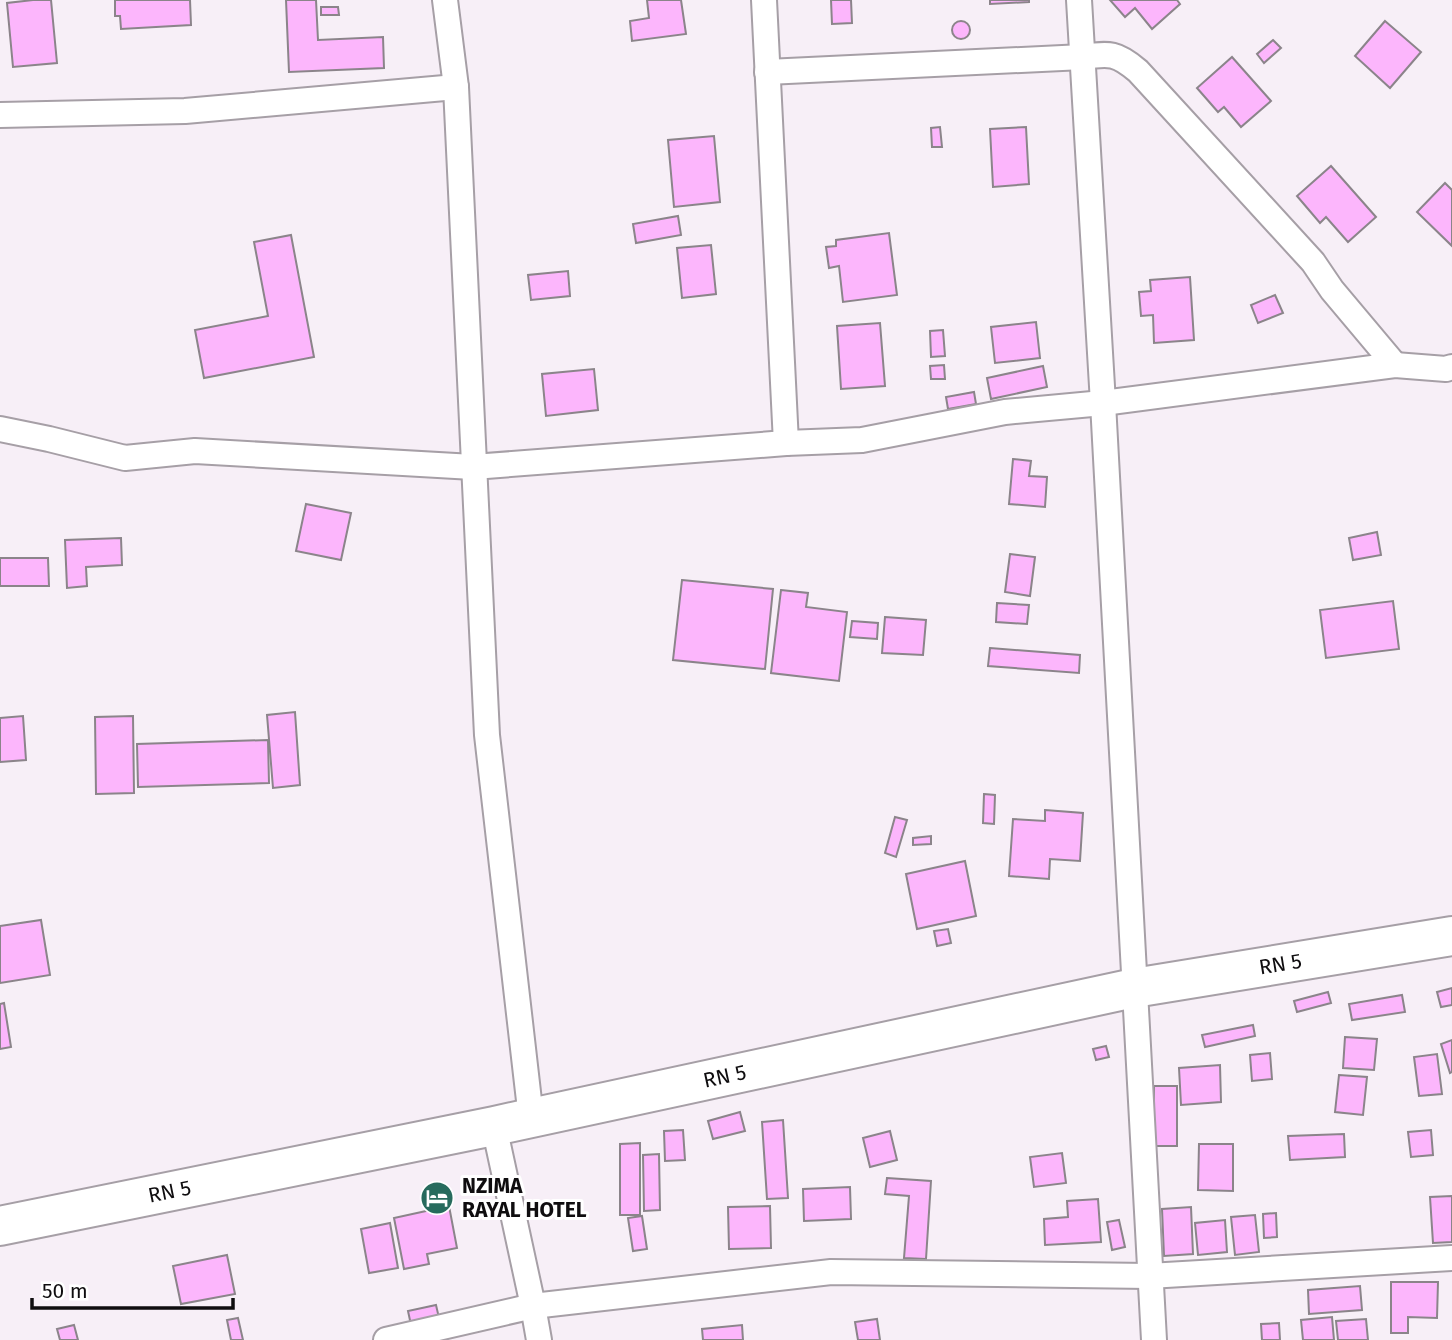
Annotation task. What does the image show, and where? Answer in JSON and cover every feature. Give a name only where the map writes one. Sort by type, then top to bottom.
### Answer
[{"type":"main road","name":"RN 5","points":[[0,1226],[494,1126],[1134,988],[1452,936]]},
{"type":"street","points":[[445,0],[456,88],[487,736],[531,1118]]},
{"type":"street","points":[[764,0],[786,443]]},
{"type":"street","points":[[1079,0],[1154,1340]]},
{"type":"street","points":[[767,72],[1106,54],[1124,59],[1138,71],[1312,262],[1395,365]]},
{"type":"street","points":[[0,115],[185,111],[456,88]]},
{"type":"street","points":[[0,429],[125,458],[195,451],[473,467],[786,443],[862,440],[1005,412],[1103,403],[1395,365],[1450,370]]},
{"type":"street","points":[[494,1126],[539,1340]]},
{"type":"street","points":[[386,1340],[533,1306],[831,1272],[1149,1276],[1452,1258]]},
{"type":"building","points":[[51,0],[57,63],[13,67],[7,3]]},
{"type":"building","points":[[115,0],[190,0],[191,25],[121,29],[120,16],[115,16]]},
{"type":"building","points":[[286,0],[316,0],[318,40],[383,37],[384,68],[289,72]]},
{"type":"building","points":[[647,0],[681,0],[686,34],[632,41],[630,21],[649,18]]},
{"type":"building","points":[[831,0],[851,0],[852,23],[832,24]]},
{"type":"building","points":[[990,0],[1029,0],[1029,2],[990,4]]},
{"type":"building","points":[[1110,0],[1177,0],[1180,4],[1152,29],[1135,8],[1125,17]]},
{"type":"building","points":[[321,7],[338,7],[339,15],[321,15]]},
{"type":"building","points":[[961,21],[967,24],[970,30],[967,36],[961,39],[955,36],[952,30],[955,24]]},
{"type":"building","points":[[1385,21],[1421,52],[1390,88],[1355,56]]},
{"type":"building","points":[[1273,40],[1281,48],[1264,63],[1257,54]]},
{"type":"building","points":[[1232,57],[1271,101],[1241,127],[1224,107],[1218,112],[1197,88]]},
{"type":"building","points":[[940,127],[942,147],[932,147],[931,128]]},
{"type":"building","points":[[1026,127],[1029,184],[993,187],[990,129]]},
{"type":"building","points":[[714,136],[720,202],[674,207],[668,140]]},
{"type":"building","points":[[1331,166],[1376,217],[1348,242],[1326,217],[1320,223],[1297,196]]},
{"type":"building","points":[[1445,183],[1452,190],[1452,246],[1417,212]]},
{"type":"building","points":[[678,216],[681,235],[636,243],[633,224]]},
{"type":"building","points":[[889,233],[897,295],[843,302],[839,266],[829,268],[826,247],[836,246],[836,240]]},
{"type":"building","points":[[291,235],[314,357],[204,378],[195,330],[268,316],[254,242]]},
{"type":"building","points":[[711,245],[716,294],[682,298],[677,248]]},
{"type":"building","points":[[568,271],[570,296],[531,300],[528,275]]},
{"type":"building","points":[[1190,277],[1194,340],[1154,343],[1153,315],[1141,316],[1139,292],[1151,291],[1150,280]]},
{"type":"building","points":[[1275,295],[1283,313],[1258,323],[1251,305]]},
{"type":"building","points":[[1036,322],[1040,358],[995,363],[991,327]]},
{"type":"building","points":[[880,323],[885,386],[841,389],[837,326]]},
{"type":"building","points":[[943,330],[945,356],[931,357],[930,331]]},
{"type":"building","points":[[944,365],[945,379],[931,379],[930,366]]},
{"type":"building","points":[[1043,366],[1047,387],[991,399],[987,378]]},
{"type":"building","points":[[594,369],[598,410],[546,416],[542,374]]},
{"type":"building","points":[[974,392],[976,404],[948,409],[946,397]]},
{"type":"building","points":[[1013,459],[1031,461],[1029,476],[1047,477],[1045,507],[1009,504]]},
{"type":"building","points":[[306,504],[351,513],[341,560],[296,551]]},
{"type":"building","points":[[1377,532],[1381,555],[1353,560],[1349,538]]},
{"type":"building","points":[[121,538],[122,565],[86,567],[87,586],[67,588],[65,540]]},
{"type":"building","points":[[1010,554],[1035,557],[1030,596],[1005,592]]},
{"type":"building","points":[[0,558],[48,558],[49,586],[0,586]]},
{"type":"building","points":[[682,580],[773,589],[765,669],[673,660]]},
{"type":"building","points":[[781,590],[808,593],[806,607],[847,612],[839,681],[771,673]]},
{"type":"building","points":[[1393,601],[1399,649],[1326,658],[1320,610]]},
{"type":"building","points":[[997,603],[1029,605],[1027,624],[996,622]]},
{"type":"building","points":[[885,617],[926,620],[923,655],[882,653]]},
{"type":"building","points":[[852,621],[878,623],[877,639],[850,637]]},
{"type":"building","points":[[990,648],[1080,655],[1079,673],[988,666]]},
{"type":"building","points":[[295,712],[300,785],[273,788],[267,715]]},
{"type":"building","points":[[23,716],[26,760],[0,762],[0,718]]},
{"type":"building","points":[[133,716],[134,793],[96,794],[95,717]]},
{"type":"building","points":[[268,740],[269,783],[138,787],[137,744]]},
{"type":"building","points":[[984,794],[995,795],[994,824],[983,823]]},
{"type":"building","points":[[1045,810],[1083,813],[1080,861],[1050,859],[1049,879],[1009,876],[1013,819],[1045,821]]},
{"type":"building","points":[[895,817],[907,820],[896,857],[885,853]]},
{"type":"building","points":[[931,836],[931,844],[913,845],[913,838]]},
{"type":"building","points":[[965,861],[976,916],[917,929],[906,874]]},
{"type":"building","points":[[41,920],[50,975],[0,983],[0,926]]},
{"type":"building","points":[[948,929],[951,943],[937,946],[934,931]]},
{"type":"building","points":[[1452,988],[1452,1005],[1441,1007],[1437,992]]},
{"type":"building","points":[[1328,992],[1331,1003],[1297,1012],[1294,1001]]},
{"type":"building","points":[[1402,995],[1405,1012],[1352,1020],[1349,1004]]},
{"type":"building","points":[[4,1003],[11,1047],[0,1049],[0,1004]]},
{"type":"building","points":[[1253,1025],[1255,1036],[1205,1047],[1202,1035]]},
{"type":"building","points":[[1345,1037],[1377,1039],[1374,1070],[1343,1068]]},
{"type":"building","points":[[1452,1040],[1452,1072],[1450,1073],[1441,1044]]},
{"type":"building","points":[[1106,1046],[1109,1057],[1096,1060],[1093,1049]]},
{"type":"building","points":[[1270,1053],[1272,1079],[1252,1081],[1250,1055]]},
{"type":"building","points":[[1437,1054],[1442,1094],[1419,1096],[1414,1057]]},
{"type":"building","points":[[1220,1065],[1221,1102],[1181,1105],[1179,1068]]},
{"type":"building","points":[[1339,1075],[1367,1077],[1363,1115],[1335,1112]]},
{"type":"building","points":[[1154,1086],[1177,1086],[1177,1146],[1154,1146]]},
{"type":"building","points":[[740,1112],[745,1131],[713,1139],[708,1121]]},
{"type":"building","points":[[783,1120],[788,1198],[767,1199],[762,1122]]},
{"type":"building","points":[[683,1130],[685,1160],[665,1161],[664,1131]]},
{"type":"building","points":[[1431,1130],[1433,1155],[1411,1157],[1408,1132]]},
{"type":"building","points":[[890,1131],[897,1160],[870,1167],[863,1138]]},
{"type":"building","points":[[1344,1134],[1345,1157],[1290,1160],[1288,1136]]},
{"type":"building","points":[[640,1143],[640,1215],[620,1215],[620,1144]]},
{"type":"building","points":[[1199,1144],[1233,1144],[1233,1191],[1198,1190]]},
{"type":"building","points":[[1062,1153],[1066,1183],[1034,1187],[1030,1157]]},
{"type":"building","points":[[659,1154],[660,1210],[644,1211],[643,1155]]},
{"type":"building","points":[[887,1178],[931,1181],[926,1259],[904,1258],[909,1196],[885,1194]]},
{"type":"building","points":[[850,1187],[851,1219],[804,1221],[803,1189]]},
{"type":"building","points":[[1452,1196],[1452,1242],[1433,1243],[1430,1197]]},
{"type":"building","points":[[1098,1199],[1101,1242],[1045,1245],[1044,1219],[1068,1217],[1067,1201]]},
{"type":"building","points":[[449,1206],[457,1248],[427,1254],[429,1264],[404,1269],[394,1218]]},
{"type":"building","points":[[770,1206],[771,1248],[729,1249],[728,1207]]},
{"type":"building","points":[[1191,1207],[1193,1254],[1164,1256],[1162,1209]]},
{"type":"building","points":[[1276,1213],[1277,1237],[1264,1238],[1263,1214]]},
{"type":"building","points":[[1255,1215],[1259,1252],[1235,1255],[1231,1217]]},
{"type":"building","points":[[642,1216],[647,1249],[633,1251],[628,1218]]},
{"type":"building","points":[[1119,1220],[1125,1247],[1112,1250],[1107,1222]]},
{"type":"building","points":[[1225,1220],[1227,1252],[1198,1255],[1195,1223]]},
{"type":"building","points":[[390,1223],[398,1268],[369,1273],[361,1229]]},
{"type":"building","points":[[227,1255],[235,1294],[181,1304],[173,1266]]},
{"type":"building","points":[[1391,1282],[1438,1282],[1437,1318],[1408,1317],[1408,1333],[1391,1333]]},
{"type":"building","points":[[1360,1286],[1362,1310],[1309,1314],[1308,1290]]},
{"type":"building","points":[[436,1305],[439,1318],[411,1325],[408,1311]]},
{"type":"building","points":[[1332,1317],[1334,1340],[1303,1340],[1301,1320]]},
{"type":"building","points":[[238,1318],[243,1340],[231,1340],[227,1320]]},
{"type":"building","points":[[877,1319],[880,1340],[858,1340],[855,1322]]},
{"type":"building","points":[[1366,1319],[1368,1340],[1338,1340],[1336,1321]]},
{"type":"building","points":[[1279,1323],[1280,1340],[1262,1340],[1261,1324]]},
{"type":"building","points":[[74,1325],[78,1340],[60,1340],[57,1329]]},
{"type":"building","points":[[742,1325],[743,1340],[703,1340],[702,1329]]},
{"type":"place","name":"NZIMA RAYAL HOTEL","points":[[437,1198]]}]
